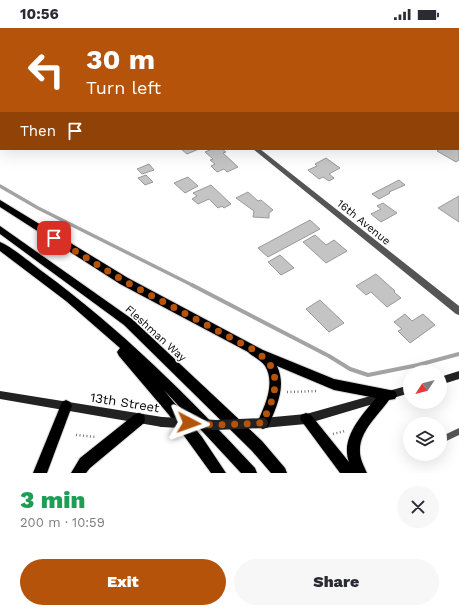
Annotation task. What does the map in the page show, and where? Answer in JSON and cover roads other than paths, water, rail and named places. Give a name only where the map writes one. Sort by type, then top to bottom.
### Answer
[{"type":"main road","points":[[0,203],[124,281],[252,349],[309,376],[329,383],[388,396],[363,426],[356,440],[353,453],[360,473]]},
{"type":"main road","name":"Fleshman Way","points":[[0,228],[128,322],[257,446],[280,473]]},
{"type":"main road","points":[[0,246],[92,316],[161,379],[227,446],[250,473]]},
{"type":"main road","points":[[92,316],[158,393],[203,449],[219,473]]},
{"type":"main road","points":[[252,349],[269,363],[275,380],[272,404],[262,423]]},
{"type":"main road","points":[[447,379],[459,375]]},
{"type":"main road","name":"13th Street","points":[[0,395],[139,419],[162,422],[216,425],[306,419],[403,391]]},
{"type":"main road","points":[[40,473],[66,406]]},
{"type":"main road","points":[[78,473],[85,463],[139,419]]},
{"type":"main road","points":[[306,419],[349,473]]},
{"type":"street","name":"16th Avenue","points":[[257,150],[459,311]]},
{"type":"lane","points":[[447,437],[459,431]]},
{"type":"waterway","points":[[0,186],[38,208],[192,285]]},
{"type":"waterway","points":[[192,285],[329,356],[350,369],[368,375],[418,365],[459,354]]}]
